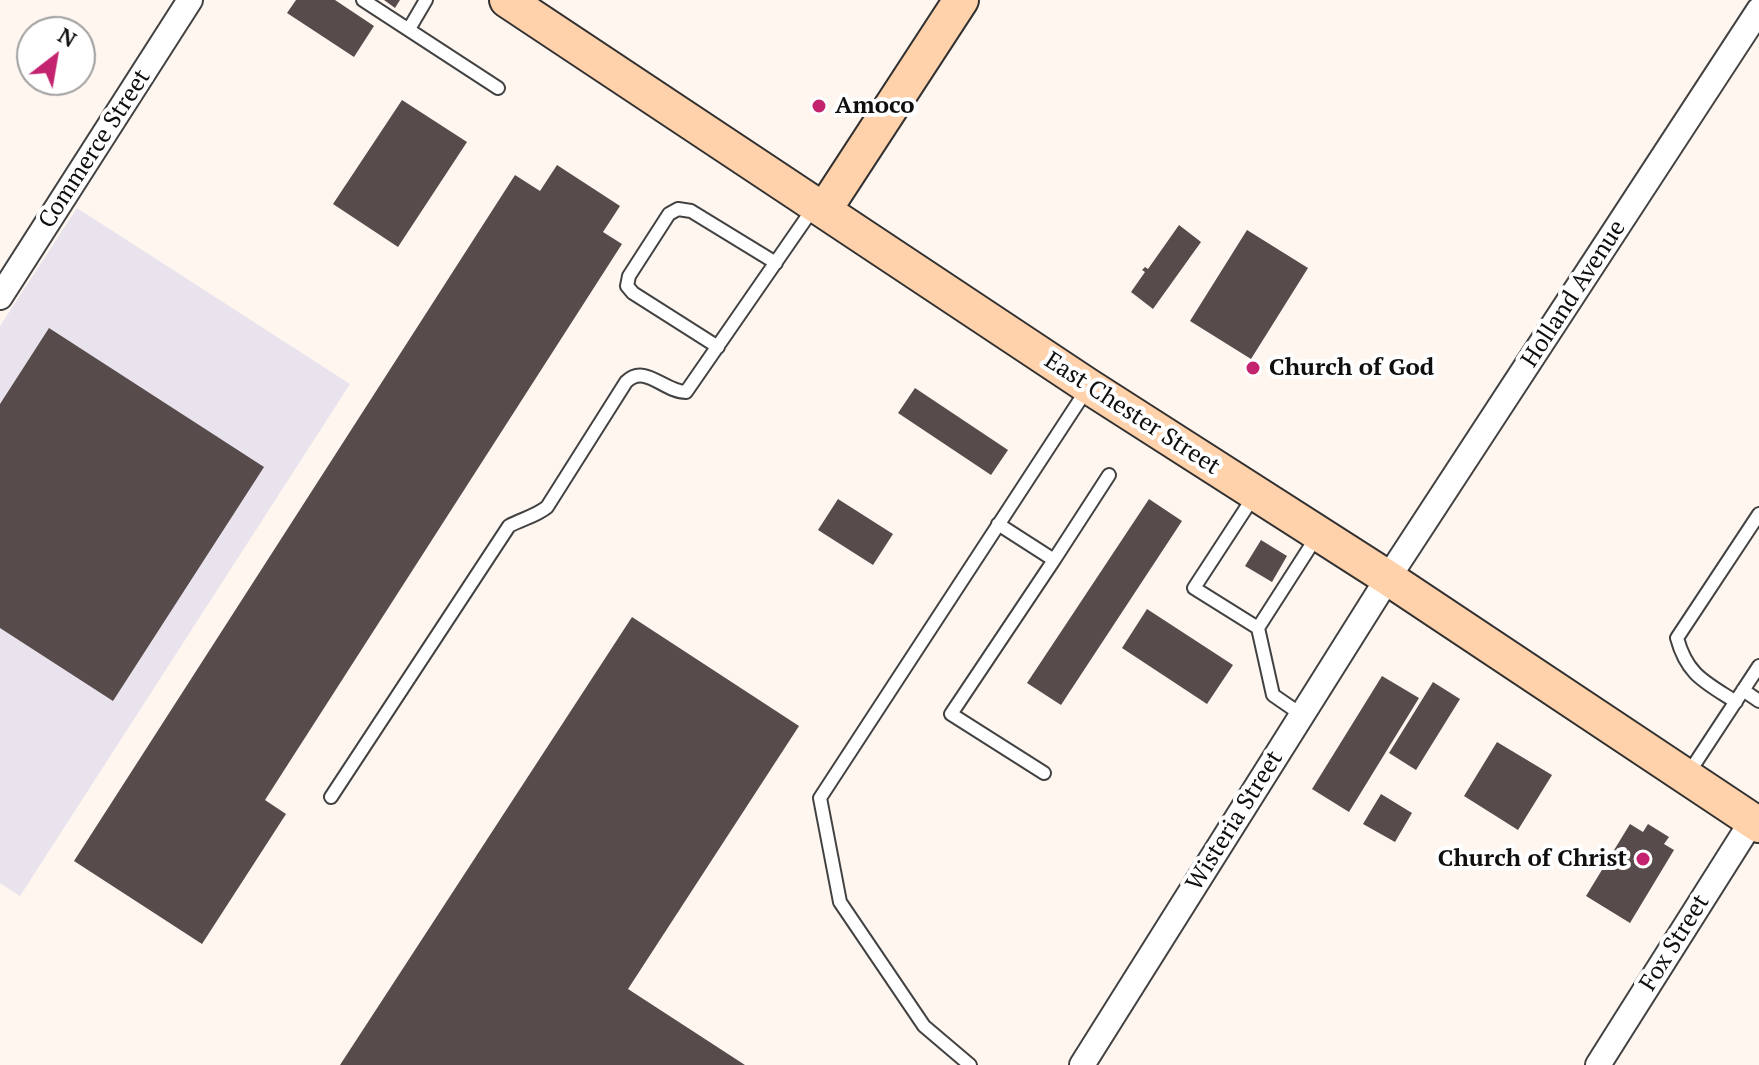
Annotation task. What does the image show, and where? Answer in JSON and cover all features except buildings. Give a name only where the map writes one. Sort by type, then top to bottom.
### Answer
[{"type":"main road","name":"East Chester Street","points":[[507,0],[1088,386],[1388,578],[1756,823]]},
{"type":"main road","points":[[820,207],[961,0]]},
{"type":"street","name":"Commerce Street","points":[[0,297],[190,0]]},
{"type":"street","name":"Holland Avenue","points":[[1388,578],[1759,10]]},
{"type":"street","name":"Wisteria Street","points":[[1082,1065],[1388,578]]},
{"type":"street","name":"Fox Street","points":[[1598,1065],[1756,823]]},
{"type":"lane","points":[[363,0],[498,88]]},
{"type":"lane","points":[[409,29],[426,0]]},
{"type":"lane","points":[[331,797],[509,526],[547,507],[626,382],[633,375],[642,374],[676,392],[686,392],[776,263],[820,207]]},
{"type":"lane","points":[[718,347],[633,293],[627,286],[629,276],[669,214],[678,209],[691,211],[776,263]]},
{"type":"lane","points":[[970,1065],[924,1026],[840,902],[820,798],[1088,386]]},
{"type":"lane","points":[[1044,773],[951,714],[1109,475]]},
{"type":"lane","points":[[1256,493],[1194,588],[1258,628]]},
{"type":"lane","points":[[1759,514],[1677,638],[1682,657],[1695,676],[1739,696],[1759,701]]},
{"type":"lane","points":[[998,524],[1054,560]]},
{"type":"lane","points":[[1302,715],[1273,695],[1258,628],[1318,534]]},
{"type":"lane","points":[[1686,776],[1759,666]]},
{"type":"shaded area","points":[[77,208],[350,384],[20,896],[0,883],[0,326]]},
{"type":"place","name":"Amoco","points":[[819,106]]},
{"type":"place","name":"Church of God","points":[[1253,368]]},
{"type":"place","name":"Church of Christ","points":[[1643,859]]}]
